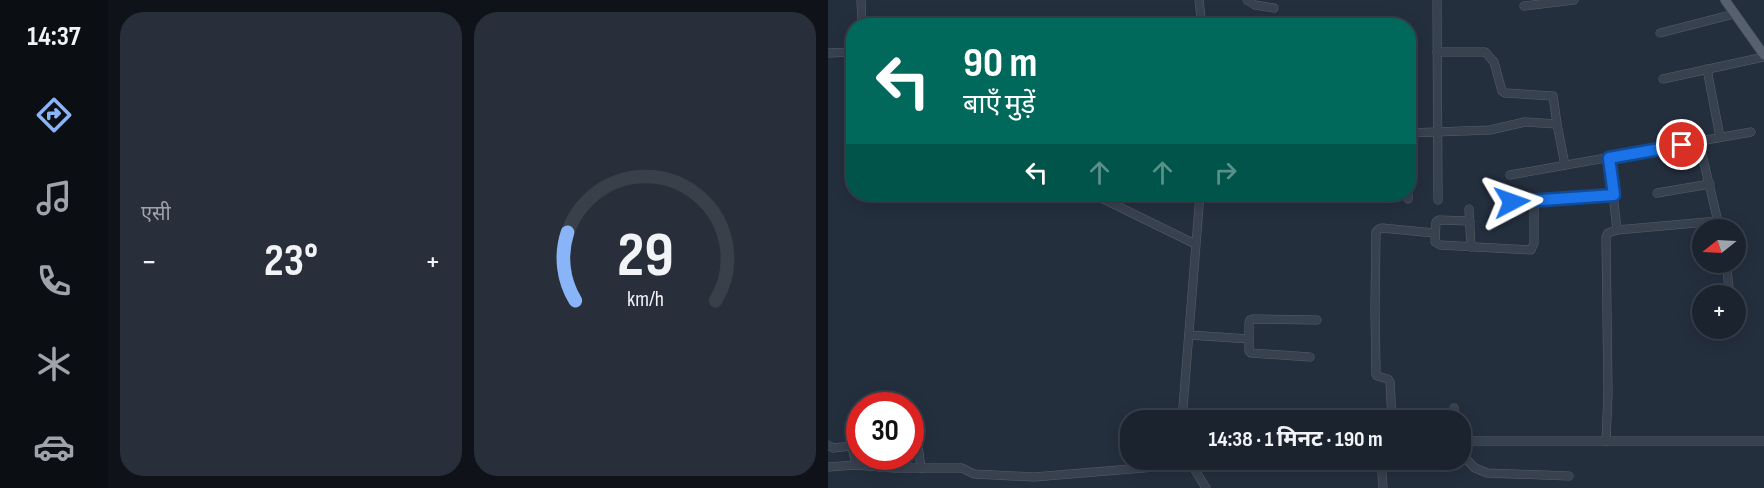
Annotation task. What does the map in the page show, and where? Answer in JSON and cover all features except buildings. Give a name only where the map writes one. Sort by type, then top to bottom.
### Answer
[{"type":"main road","points":[[1725,0],[1764,56]]},
{"type":"street","points":[[861,0],[862,18]]},
{"type":"street","points":[[1199,0],[1201,18]]},
{"type":"street","points":[[1247,0],[1255,5],[1274,8]]},
{"type":"street","points":[[1437,0],[1438,200]]},
{"type":"street","points":[[1524,6],[1574,0]]},
{"type":"street","points":[[1660,33],[1734,14]]},
{"type":"street","points":[[828,53],[846,52]]},
{"type":"street","points":[[1437,52],[1485,52],[1494,62],[1502,91],[1505,93],[1553,96],[1565,165]]},
{"type":"street","points":[[1663,79],[1764,56]]},
{"type":"street","points":[[1707,69],[1720,137]]},
{"type":"street","points":[[1416,133],[1490,130],[1525,122],[1557,124]]},
{"type":"street","points":[[1510,175],[1751,132]]},
{"type":"street","points":[[1699,141],[1718,219]]},
{"type":"street","points":[[1609,158],[1617,230]]},
{"type":"street","points":[[1657,193],[1710,184]]},
{"type":"street","points":[[1512,202],[1614,195]]},
{"type":"street","points":[[1108,201],[1195,244]]},
{"type":"street","points":[[1183,410],[1199,201]]},
{"type":"street","points":[[1470,221],[1439,220],[1434,224],[1435,242],[1471,247],[1532,250],[1534,201]]},
{"type":"street","points":[[1469,209],[1471,247]]},
{"type":"street","points":[[1606,441],[1608,393],[1606,237],[1608,233],[1617,230],[1692,226]]},
{"type":"street","points":[[1391,410],[1390,382],[1376,374],[1376,232],[1382,228],[1434,233]]},
{"type":"street","points":[[1310,357],[1253,354],[1249,351],[1250,320],[1317,320]]},
{"type":"street","points":[[1190,335],[1249,339]]},
{"type":"street","points":[[1471,441],[1764,441]]},
{"type":"street","points":[[828,445],[834,448],[846,447]]},
{"type":"street","points":[[1471,464],[1487,473],[1569,476]]},
{"type":"street","points":[[828,467],[846,466]]},
{"type":"street","points":[[924,468],[963,468],[974,474],[1034,477],[1120,468]]},
{"type":"street","points":[[1195,470],[1206,488]]},
{"type":"street","points":[[1382,470],[1383,488]]},
{"type":"route","points":[[1512,202],[1614,195],[1609,158],[1682,145]]}]
